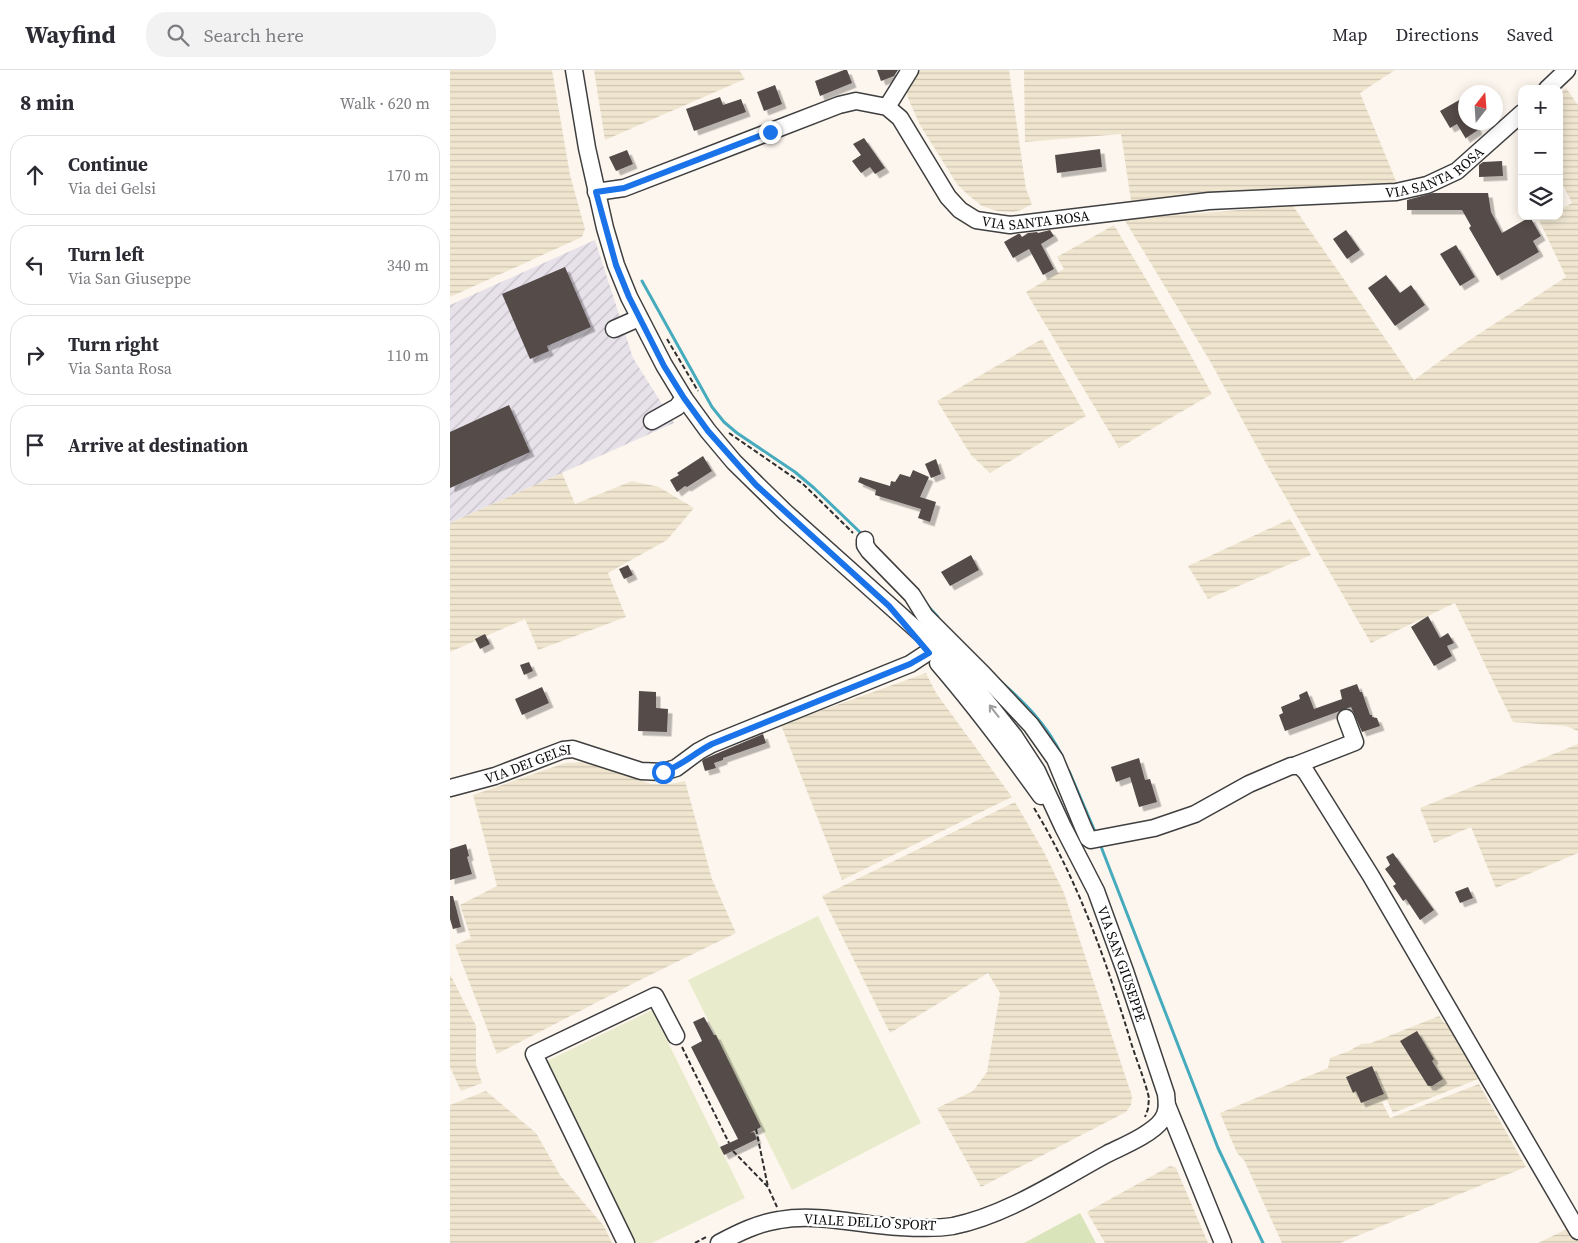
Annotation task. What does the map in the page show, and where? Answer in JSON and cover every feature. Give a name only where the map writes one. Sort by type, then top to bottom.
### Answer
[{"type":"street","name":"VIA SAN GIUSEPPE","points":[[574,70],[596,192],[616,265],[639,318],[664,366],[692,397],[708,431],[756,485],[889,606],[932,650],[971,682],[1009,740],[1063,827],[1096,891],[1163,1083],[1167,1105],[1223,1243]]},
{"type":"street","points":[[596,192],[624,188],[839,105],[856,101],[887,107],[910,70]]},
{"type":"street","points":[[1551,85],[1567,70]]},
{"type":"street","name":"VIA SANTA ROSA","points":[[887,107],[900,118],[948,197],[960,210],[976,220],[1010,225],[1209,201],[1396,192],[1427,185],[1457,171],[1518,117]]},
{"type":"street","points":[[614,329],[639,318]]},
{"type":"street","points":[[652,421],[692,397]]},
{"type":"street","points":[[860,537],[869,551],[912,595],[925,616],[1031,725],[1055,759],[1088,838],[1099,839],[1154,828],[1195,814],[1249,784],[1355,742],[1346,718]]},
{"type":"street","name":"VIA DEI GELSI","points":[[450,788],[495,776],[563,750],[573,749],[641,771],[649,773],[663,772],[676,768],[712,744],[910,664],[932,650]]},
{"type":"street","points":[[1009,740],[1031,725]]},
{"type":"street","points":[[1296,765],[1306,772],[1371,876],[1578,1231]]},
{"type":"street","points":[[626,1243],[534,1054],[655,996],[676,1036]]},
{"type":"street","name":"VIALE DELLO SPORT","points":[[714,1239],[738,1233],[758,1225],[796,1218],[919,1228],[952,1226],[981,1218],[1020,1201],[1149,1131],[1162,1120],[1166,1113],[1167,1105]]},
{"type":"path","points":[[664,334],[692,397]]},
{"type":"path","points":[[725,429],[743,444],[803,484],[860,537]]},
{"type":"path","points":[[1031,804],[1074,883],[1112,980],[1149,1098],[1148,1108],[1143,1120]]},
{"type":"path","points":[[676,1036],[729,1142]]},
{"type":"path","points":[[756,1129],[768,1187],[777,1208]]},
{"type":"path","points":[[733,1151],[768,1187]]},
{"type":"path","points":[[695,1243],[714,1239]]},
{"type":"shaded area","points":[[450,70],[552,70],[570,175],[585,229],[582,237],[450,297]]},
{"type":"shaded area","points":[[594,70],[739,70],[745,79],[605,140]]},
{"type":"shaded area","points":[[917,70],[1009,70],[1026,189],[1032,204],[1013,212],[997,211],[982,206],[957,184],[920,125],[908,98],[906,86]]},
{"type":"shaded area","points":[[1024,70],[1395,70],[1360,93],[1398,186],[1387,189],[1235,190],[1131,201],[1121,134],[1025,142]]},
{"type":"shaded area","points":[[1566,88],[1578,105],[1578,731],[1566,726],[1513,722],[1455,603],[1371,643],[1268,467],[1210,361],[1124,219],[1293,206],[1414,380],[1459,347],[1566,277],[1539,220],[1563,220],[1563,208],[1572,203],[1563,185],[1563,91]]},
{"type":"shaded area","points":[[1114,225],[1212,394],[1119,448],[1026,292],[1064,269],[1057,257]]},
{"type":"shaded area","points":[[595,240],[633,358],[674,423],[450,523],[450,305]]},
{"type":"shaded area","points":[[1042,339],[1086,416],[990,473],[971,455],[937,401]]},
{"type":"shaded area","points":[[562,473],[575,504],[632,481],[659,487],[694,508],[667,540],[608,573],[626,617],[538,650],[525,619],[450,652],[450,523]]},
{"type":"shaded area","points":[[1290,519],[1311,555],[1208,599],[1188,566]]},
{"type":"shaded area","points":[[926,673],[936,693],[1012,797],[842,880],[781,725]]},
{"type":"shaded area","points":[[1578,744],[1578,853],[1496,888],[1471,827],[1434,843],[1420,808]]},
{"type":"shaded area","points":[[582,762],[607,768],[651,784],[670,784],[685,781],[712,879],[736,933],[497,1054],[455,945],[471,938],[460,905],[497,886],[473,795],[565,763]]},
{"type":"shaded area","points":[[1015,802],[1044,852],[1064,893],[1132,1096],[1131,1105],[1126,1112],[981,1187],[937,1108],[973,1091],[987,1072],[1000,993],[988,973],[890,1033],[822,896]]},
{"type":"shaded area","points":[[450,974],[476,1026],[476,1065],[482,1083],[461,1091],[450,1067]]},
{"type":"shaded area","points":[[1439,1016],[1444,1023],[1449,1024],[1473,1068],[1483,1077],[1393,1113],[1387,1100],[1382,1102],[1390,1118],[1479,1084],[1526,1167],[1340,1243],[1282,1243],[1244,1160],[1237,1153],[1220,1113],[1328,1068],[1330,1058],[1361,1044],[1371,1043]]},
{"type":"shaded area","points":[[486,1091],[536,1133],[560,1175],[604,1226],[612,1243],[450,1243],[450,1105]]},
{"type":"shaded area","points":[[1170,1166],[1176,1168],[1208,1243],[1105,1243],[1087,1212]]},
{"type":"shaded area","points":[[1578,1223],[1578,1243],[1538,1243],[1575,1225]]},
{"type":"green space","points":[[818,916],[921,1123],[792,1190],[688,980]]},
{"type":"green space","points":[[652,1010],[745,1198],[652,1243],[634,1243],[545,1062]]},
{"type":"green space","points":[[1080,1213],[1096,1243],[1024,1243]]},
{"type":"building","points":[[847,70],[852,83],[820,96],[815,81]]},
{"type":"building","points":[[877,70],[898,70],[894,76],[881,81]]},
{"type":"building","points":[[775,85],[782,104],[764,111],[757,92]]},
{"type":"building","points":[[720,97],[723,105],[741,99],[746,112],[694,131],[686,109]]},
{"type":"building","points":[[1458,101],[1458,126],[1457,124],[1450,128],[1440,111]]},
{"type":"building","points":[[1461,130],[1478,130],[1466,138]]},
{"type":"building","points":[[864,138],[885,168],[875,174],[870,167],[861,173],[852,161],[861,155],[853,144]]},
{"type":"building","points":[[1100,149],[1102,167],[1057,173],[1055,155]]},
{"type":"building","points":[[627,150],[633,164],[616,171],[609,157]]},
{"type":"building","points":[[1502,161],[1503,176],[1479,177],[1479,165],[1483,162]]},
{"type":"building","points":[[1433,193],[1488,193],[1491,212],[1502,233],[1525,220],[1532,220],[1541,236],[1533,241],[1539,252],[1497,276],[1469,228],[1471,226],[1462,210],[1407,210],[1407,200]]},
{"type":"building","points":[[1050,230],[1054,236],[1041,244],[1054,269],[1043,275],[1029,249],[1013,258],[1004,242],[1018,234],[1022,237],[1028,233]]},
{"type":"building","points":[[1346,230],[1360,250],[1347,259],[1333,239]]},
{"type":"building","points":[[1456,245],[1475,277],[1460,286],[1440,254]]},
{"type":"building","points":[[565,267],[591,327],[547,346],[549,351],[530,359],[502,294]]},
{"type":"building","points":[[1386,275],[1400,293],[1411,285],[1425,305],[1395,326],[1368,288]]},
{"type":"building","points":[[509,405],[530,452],[450,488],[450,432]]},
{"type":"building","points":[[703,456],[712,471],[677,492],[670,480],[679,475],[677,473]]},
{"type":"building","points":[[936,459],[941,474],[931,478],[925,464]]},
{"type":"building","points":[[913,470],[929,477],[920,497],[936,502],[930,522],[918,518],[921,509],[875,495],[876,490],[858,482],[860,477],[890,486],[891,481],[895,482],[900,474],[910,477]]},
{"type":"building","points":[[971,555],[979,570],[950,586],[941,572]]},
{"type":"building","points":[[628,565],[633,575],[624,579],[619,569]]},
{"type":"building","points":[[1428,616],[1440,638],[1448,633],[1454,643],[1447,646],[1452,656],[1434,666],[1411,627]]},
{"type":"building","points":[[485,634],[490,644],[480,649],[475,639]]},
{"type":"building","points":[[529,662],[533,671],[524,675],[520,665]]},
{"type":"building","points":[[1357,684],[1360,692],[1362,692],[1370,715],[1377,718],[1380,726],[1362,732],[1351,707],[1285,731],[1279,715],[1283,713],[1281,707],[1300,699],[1299,695],[1307,691],[1314,709],[1342,699],[1340,690]]},
{"type":"building","points":[[542,687],[549,703],[522,715],[515,699]]},
{"type":"building","points":[[639,691],[656,692],[656,708],[668,709],[667,732],[638,731]]},
{"type":"building","points":[[763,734],[766,743],[723,758],[723,760],[714,763],[716,768],[705,771],[702,761],[704,759]]},
{"type":"building","points":[[1139,758],[1145,780],[1150,779],[1157,802],[1139,807],[1130,777],[1116,782],[1111,767]]},
{"type":"building","points":[[466,844],[469,856],[467,857],[472,874],[450,880],[450,849]]},
{"type":"building","points":[[1393,853],[1434,910],[1420,920],[1406,899],[1403,901],[1393,886],[1396,884],[1385,869],[1390,865],[1386,857]]},
{"type":"building","points":[[1468,887],[1473,898],[1460,903],[1455,892]]},
{"type":"building","points":[[450,896],[453,896],[461,927],[453,929],[450,919]]},
{"type":"building","points":[[704,1017],[714,1035],[716,1035],[761,1127],[750,1133],[754,1132],[757,1139],[724,1155],[720,1147],[738,1139],[691,1047],[702,1041],[693,1022]]},
{"type":"building","points":[[1417,1031],[1434,1059],[1432,1061],[1443,1079],[1432,1086],[1428,1086],[1400,1041]]},
{"type":"building","points":[[1372,1066],[1384,1094],[1361,1103],[1356,1091],[1353,1093],[1346,1077]]},
{"type":"waterway","points":[[642,281],[712,407],[724,422],[737,433],[795,472],[864,536]]},
{"type":"waterway","points":[[927,605],[938,617]]},
{"type":"waterway","points":[[998,679],[1034,714],[1056,744],[1062,756]]},
{"type":"waterway","points":[[1069,771],[1096,834]]},
{"type":"waterway","points":[[1100,844],[1218,1148],[1263,1243]]},
{"type":"route","points":[[663,772],[676,768],[712,744],[788,715],[910,664],[929,653],[889,606],[756,485],[708,431],[664,366],[629,297],[616,265],[596,192],[624,188],[770,132]]}]
